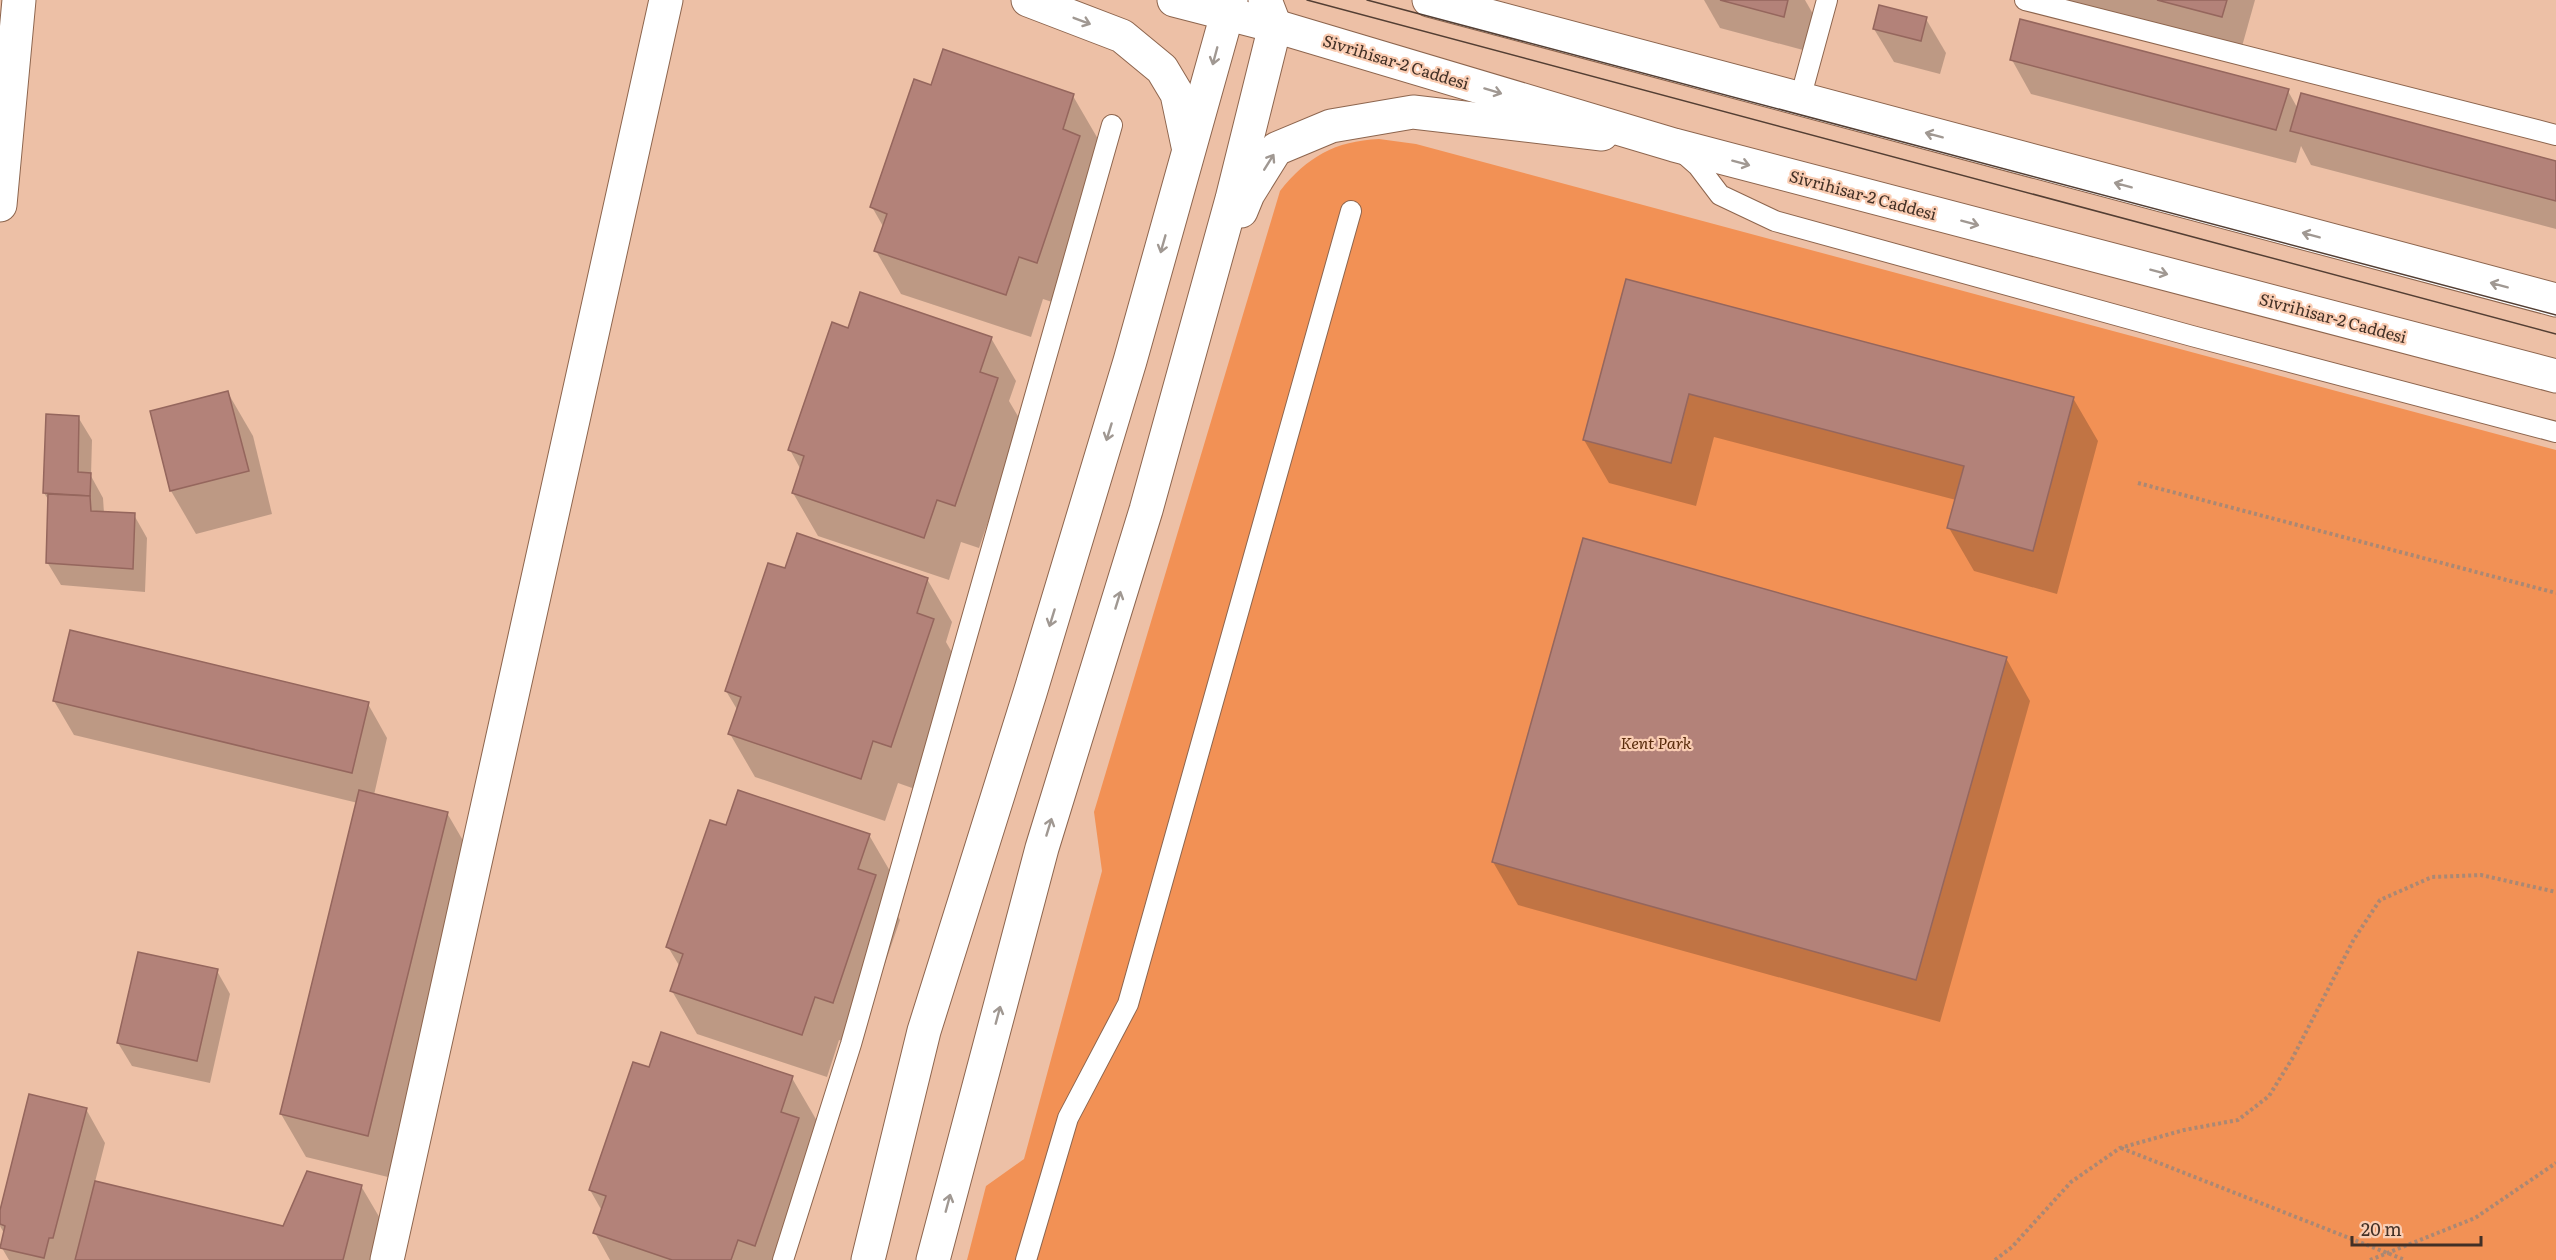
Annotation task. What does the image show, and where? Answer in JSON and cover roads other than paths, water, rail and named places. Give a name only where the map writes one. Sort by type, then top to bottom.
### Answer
[{"type":"street","points":[[0,205],[19,0]]},
{"type":"street","points":[[387,1260],[666,0]]},
{"type":"street","points":[[1028,0],[1122,36],[1162,69],[1177,94],[1189,152]]},
{"type":"street","name":"Sivrihisar-2 Caddesi","points":[[1174,0],[1270,13],[1674,145],[2556,376]]},
{"type":"street","points":[[1429,0],[2556,300]]},
{"type":"street","points":[[868,1260],[924,1031],[1123,384],[1229,7]]},
{"type":"street","points":[[933,1260],[1042,848],[1146,510],[1232,199],[1270,13]]},
{"type":"street","points":[[1207,290],[1248,194],[1276,149],[1331,126],[1413,112],[1572,129],[1674,145]]},
{"type":"lane","points":[[1800,99],[1827,0]]},
{"type":"lane","points":[[2025,0],[2556,135]]},
{"type":"lane","points":[[783,1260],[851,1044],[1112,125]]},
{"type":"lane","points":[[1674,145],[1698,166],[1720,195],[1775,221],[2192,336],[2556,432]]},
{"type":"lane","points":[[1026,1260],[1068,1118],[1128,1004],[1351,211]]},
{"type":"tram line","points":[[1307,0],[2556,334]]},
{"type":"tram line","points":[[1367,0],[2556,315]]},
{"type":"park label","name":"Kent Park","points":[[1656,743]]}]
